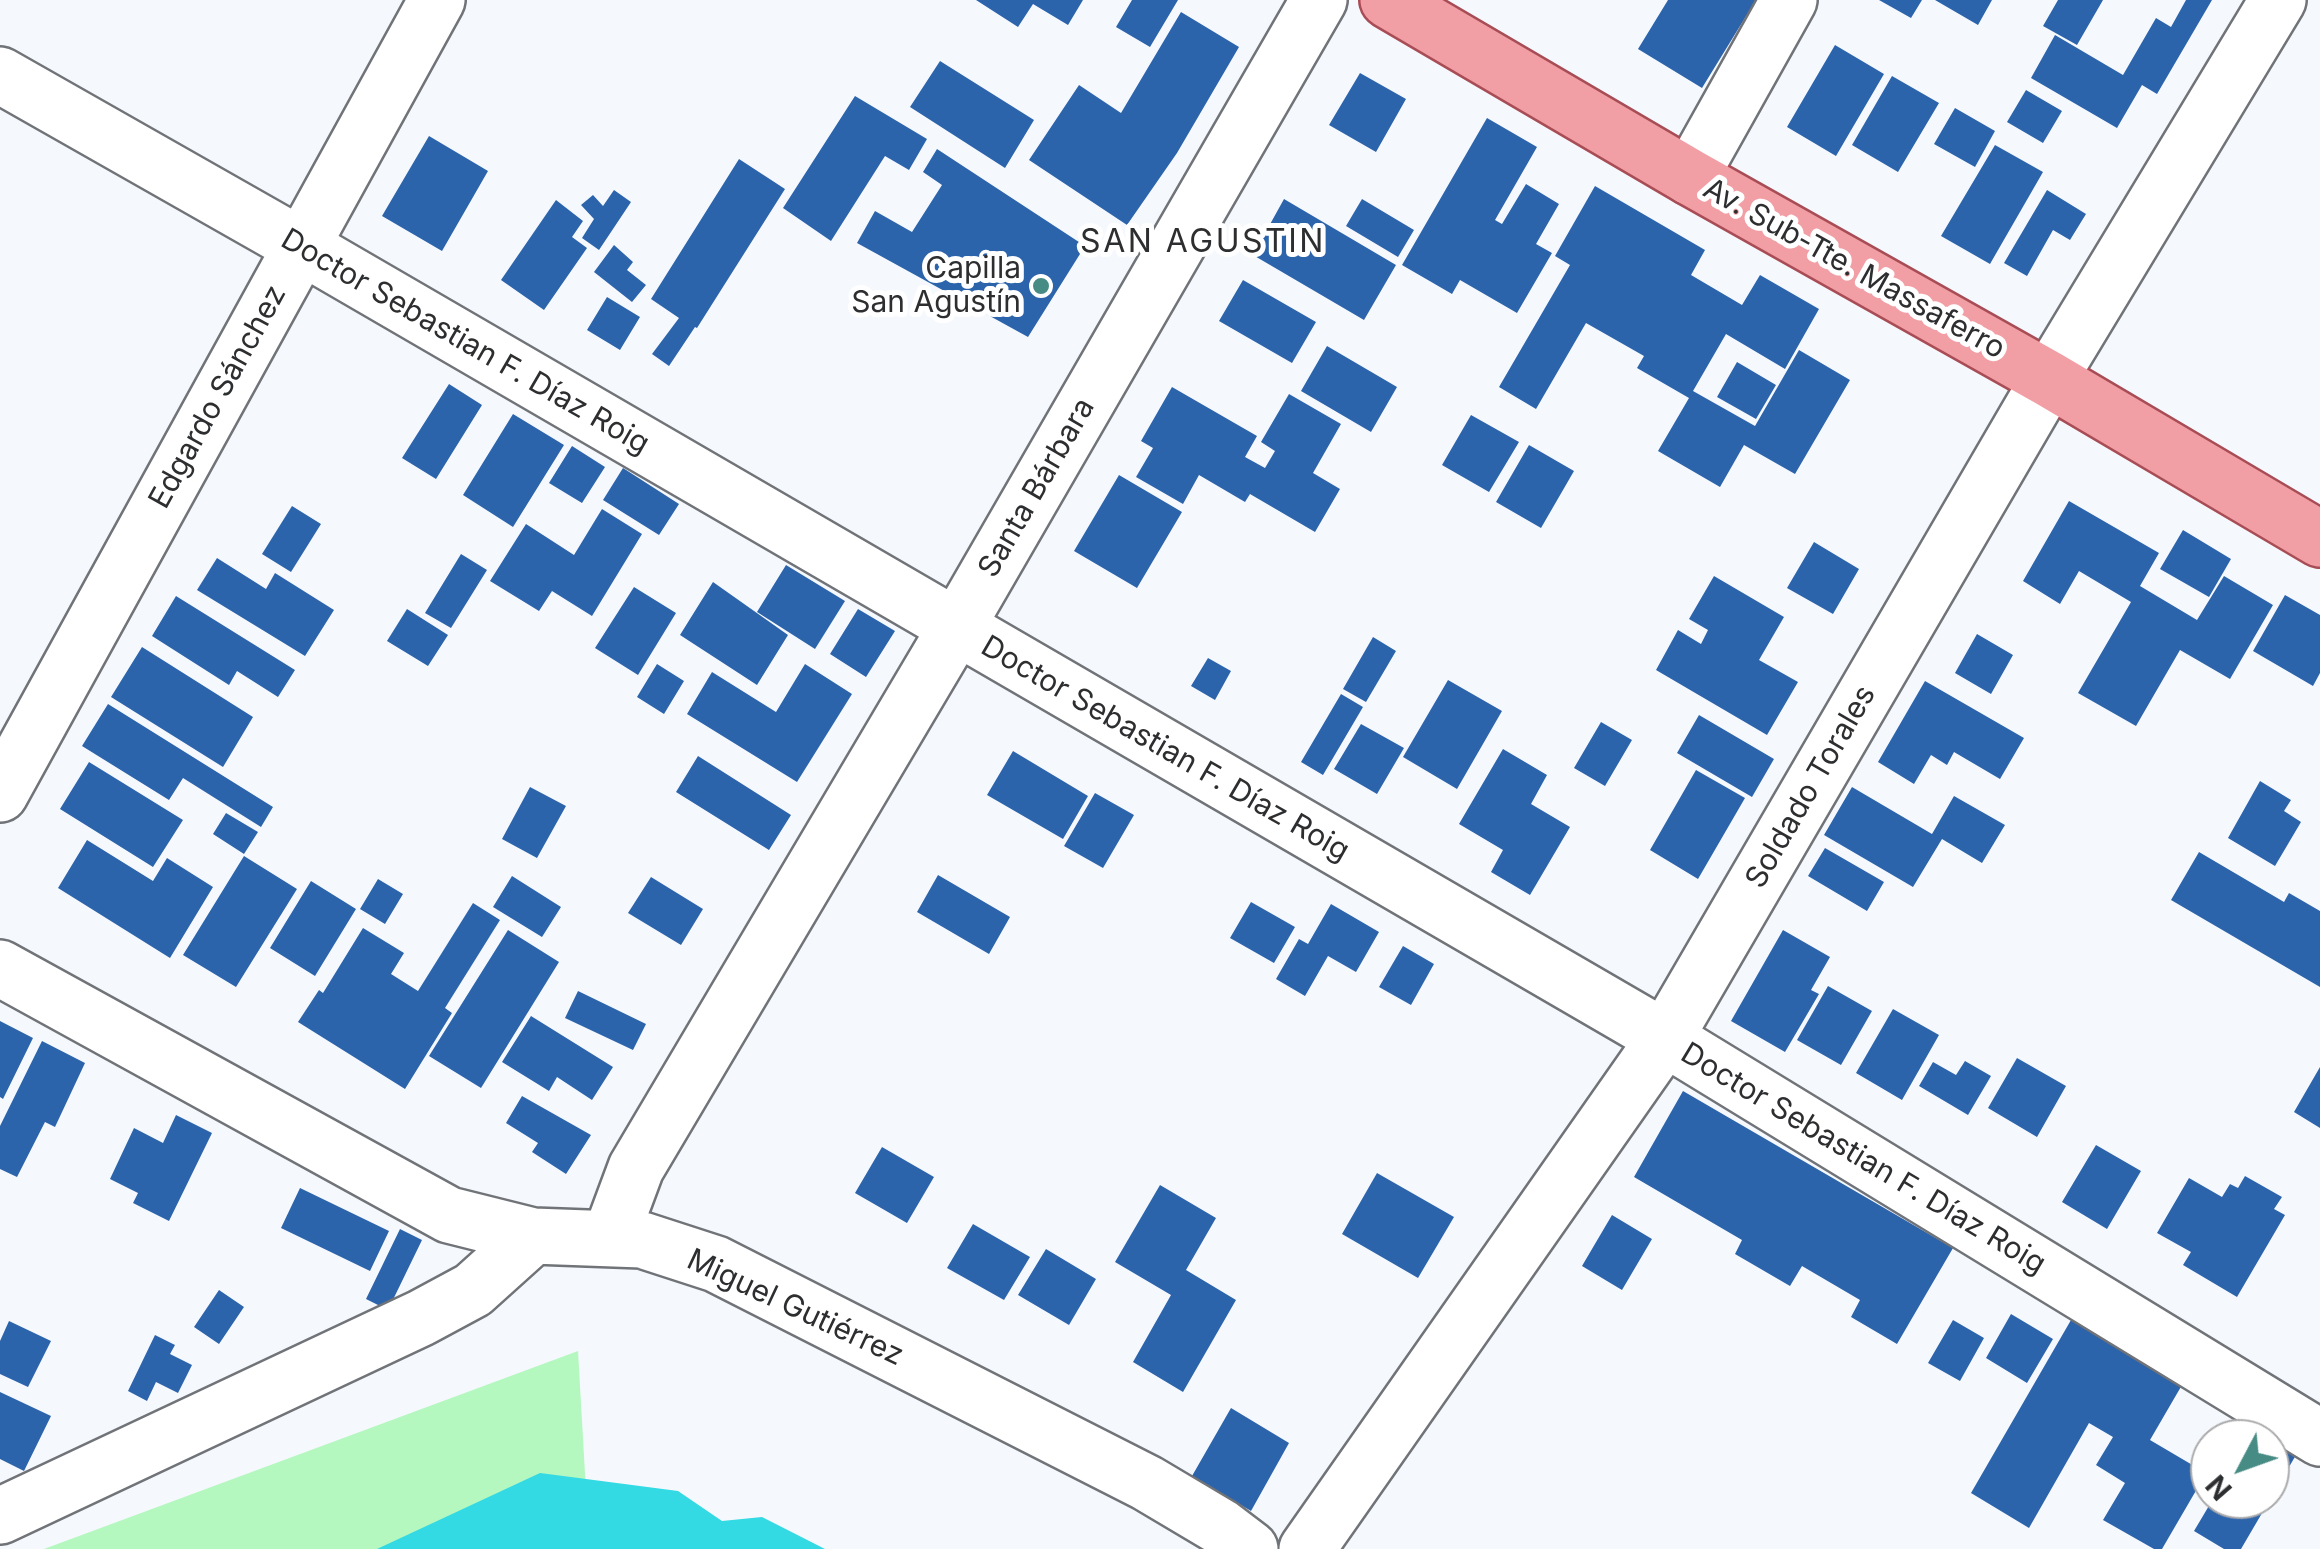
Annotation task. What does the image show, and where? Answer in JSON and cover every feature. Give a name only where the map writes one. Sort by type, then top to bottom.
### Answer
[{"type":"main road","name":"Av. Sub-Tte. Massaferro","points":[[1388,0],[2320,539]]},
{"type":"street","name":"Edgardo Sánchez","points":[[0,794],[436,0]]},
{"type":"street","name":"Santa Bárbara","points":[[610,1238],[636,1168],[956,628],[1319,0]]},
{"type":"street","points":[[1690,177],[1789,0]]},
{"type":"street","name":"Soldado Torales","points":[[1307,1549],[1665,1038],[2048,379],[2278,0]]},
{"type":"street","name":"Doctor Sebastian F. Díaz Roig","points":[[0,75],[1665,1038],[2320,1438]]},
{"type":"street","name":"Miguel Gutiérrez","points":[[0,968],[449,1215],[532,1236],[642,1240],[716,1264],[1146,1483],[1221,1527],[1250,1549]]},
{"type":"street","points":[[0,1516],[421,1318],[473,1290],[532,1236]]},
{"type":"green space","points":[[578,1351],[587,1509],[454,1549],[44,1549]]},
{"type":"water","points":[[540,1473],[678,1491],[722,1521],[762,1517],[825,1549],[377,1549]]},
{"type":"building","points":[[976,0],[1083,0],[1068,25],[1033,4],[1018,27]]},
{"type":"building","points":[[1132,0],[1178,0],[1150,47],[1116,27]]},
{"type":"building","points":[[1668,0],[1756,0],[1702,88],[1638,49]]},
{"type":"building","points":[[1879,0],[1922,0],[1911,18]]},
{"type":"building","points":[[1935,0],[1992,0],[1978,25]]},
{"type":"building","points":[[2058,0],[2103,0],[2077,45],[2043,26]]},
{"type":"building","points":[[2186,0],[2212,0],[2157,94],[2142,85],[2117,128],[2031,78],[2055,35],[2123,75],[2156,18],[2171,27]]},
{"type":"building","points":[[1181,12],[1239,47],[1177,153],[1127,225],[1029,160],[1079,85],[1121,113]]},
{"type":"building","points":[[1835,45],[1884,74],[1836,156],[1787,127]]},
{"type":"building","points":[[940,61],[1034,120],[1005,168],[910,107]]},
{"type":"building","points":[[1360,73],[1406,99],[1376,152],[1329,125]]},
{"type":"building","points":[[1892,76],[1939,103],[1898,172],[1852,145]]},
{"type":"building","points":[[2026,90],[2062,111],[2043,143],[2007,122]]},
{"type":"building","points":[[855,96],[927,139],[909,170],[885,156],[831,241],[783,208]]},
{"type":"building","points":[[1955,108],[1995,131],[1975,167],[1934,144]]},
{"type":"building","points":[[1487,118],[1537,147],[1495,220],[1502,224],[1526,184],[1559,204],[1536,244],[1552,253],[1517,313],[1460,280],[1452,294],[1402,265]]},
{"type":"building","points":[[429,136],[488,171],[442,251],[382,216]]},
{"type":"building","points":[[1995,145],[2043,172],[1990,264],[1941,236]]},
{"type":"building","points":[[937,149],[1085,246],[1028,337],[857,243],[875,211],[912,232],[942,185],[923,172]]},
{"type":"building","points":[[739,159],[785,189],[669,366],[652,354],[679,318],[651,299]]},
{"type":"building","points":[[1595,186],[1705,250],[1691,275],[1742,305],[1760,275],[1819,309],[1785,369],[1726,334],[1693,391],[1755,426],[1799,350],[1850,380],[1795,474],[1744,445],[1720,487],[1658,451],[1689,398],[1637,368],[1644,356],[1586,323],[1536,409],[1499,387],[1570,265],[1555,256]]},
{"type":"building","points":[[614,190],[631,202],[599,250],[582,238],[594,219],[581,205],[593,195],[603,206]]},
{"type":"building","points":[[2047,190],[2086,214],[2070,240],[2053,230],[2027,276],[2004,263]]},
{"type":"building","points":[[1284,199],[1396,265],[1364,320],[1253,255]]},
{"type":"building","points":[[1362,199],[1414,230],[1398,257],[1346,226]]},
{"type":"building","points":[[556,200],[583,221],[572,237],[587,248],[544,310],[501,280]]},
{"type":"building","points":[[614,245],[633,262],[627,270],[646,285],[632,302],[594,272]]},
{"type":"building","points":[[1243,280],[1316,322],[1292,363],[1219,321]]},
{"type":"building","points":[[607,297],[640,317],[620,350],[587,330]]},
{"type":"building","points":[[1327,346],[1397,387],[1371,432],[1301,391]]},
{"type":"building","points":[[1737,362],[1776,385],[1756,419],[1717,397]]},
{"type":"building","points":[[449,384],[482,405],[436,479],[402,458]]},
{"type":"building","points":[[1172,387],[1257,436],[1245,457],[1265,468],[1275,451],[1261,442],[1289,394],[1341,424],[1313,473],[1340,489],[1315,532],[1250,494],[1245,502],[1199,475],[1183,504],[1136,477],[1153,448],[1141,441]]},
{"type":"building","points":[[513,414],[564,445],[513,527],[463,495]]},
{"type":"building","points":[[1471,415],[1519,442],[1489,492],[1442,465]]},
{"type":"building","points":[[1529,445],[1574,471],[1541,528],[1496,502]]},
{"type":"building","points":[[572,446],[605,467],[582,503],[549,483]]},
{"type":"building","points":[[623,468],[679,504],[659,535],[603,500]]},
{"type":"building","points":[[1119,475],[1182,512],[1137,588],[1074,551]]},
{"type":"building","points":[[2069,501],[2159,553],[2140,586],[2197,620],[2224,576],[2273,605],[2230,679],[2180,650],[2136,726],[2078,693],[2131,602],[2079,571],[2060,604],[2023,581]]},
{"type":"building","points":[[292,506],[321,524],[291,572],[262,554]]},
{"type":"building","points":[[602,509],[642,534],[592,616],[552,591],[539,611],[490,581],[526,524],[574,555]]},
{"type":"building","points":[[2183,530],[2231,559],[2209,597],[2160,569]]},
{"type":"building","points":[[1814,542],[1859,569],[1833,614],[1787,588]]},
{"type":"building","points":[[461,554],[487,570],[451,628],[425,613]]},
{"type":"building","points":[[217,558],[266,589],[275,573],[334,610],[305,656],[197,590]]},
{"type":"building","points":[[786,565],[845,601],[815,649],[757,612]]},
{"type":"building","points":[[1714,576],[1784,617],[1759,660],[1798,682],[1767,735],[1656,670],[1678,630],[1701,644],[1708,630],[1689,619]]},
{"type":"building","points":[[713,582],[788,635],[757,685],[680,635]]},
{"type":"building","points":[[634,587],[676,613],[638,675],[595,648]]},
{"type":"building","points":[[2285,595],[2320,615],[2320,673],[2313,686],[2253,651]]},
{"type":"building","points":[[176,596],[295,670],[278,697],[237,671],[229,685],[152,636]]},
{"type":"building","points":[[407,609],[448,635],[428,666],[387,641]]},
{"type":"building","points":[[858,609],[895,631],[866,677],[830,654]]},
{"type":"building","points":[[1977,634],[2013,655],[1991,694],[1955,673]]},
{"type":"building","points":[[1373,637],[1396,651],[1366,702],[1343,689]]},
{"type":"building","points":[[142,647],[253,717],[223,767],[111,697]]},
{"type":"building","points":[[1208,658],[1231,671],[1215,700],[1191,686]]},
{"type":"building","points":[[657,664],[684,681],[664,714],[637,697]]},
{"type":"building","points":[[805,664],[852,694],[797,782],[687,714],[712,672],[776,712]]},
{"type":"building","points":[[1448,680],[1502,711],[1457,789],[1403,757]]},
{"type":"building","points":[[1925,681],[2024,738],[2000,779],[1954,752],[1947,765],[1931,755],[1914,784],[1878,762]]},
{"type":"building","points":[[1341,694],[1363,707],[1323,775],[1301,762]]},
{"type":"building","points":[[108,704],[273,807],[261,827],[183,778],[169,800],[82,746]]},
{"type":"building","points":[[1699,715],[1774,759],[1752,797],[1677,753]]},
{"type":"building","points":[[1601,722],[1632,740],[1605,786],[1574,768]]},
{"type":"building","points":[[1361,724],[1404,748],[1377,794],[1334,769]]},
{"type":"building","points":[[1503,749],[1547,775],[1531,804],[1570,827],[1530,895],[1491,872],[1503,850],[1459,824]]},
{"type":"building","points":[[1013,751],[1088,796],[1063,839],[987,795]]},
{"type":"building","points":[[698,756],[791,815],[769,850],[676,792]]},
{"type":"building","points":[[89,762],[183,820],[153,867],[60,809]]},
{"type":"building","points":[[1696,770],[1745,798],[1698,879],[1650,850]]},
{"type":"building","points":[[2260,781],[2291,800],[2284,811],[2301,822],[2275,866],[2228,838]]},
{"type":"building","points":[[530,787],[566,806],[537,858],[502,839]]},
{"type":"building","points":[[1852,787],[1932,834],[1954,796],[2005,825],[1982,863],[1942,839],[1913,887],[1824,835]]},
{"type":"building","points":[[1095,793],[1134,815],[1103,868],[1064,846]]},
{"type":"building","points":[[226,813],[258,832],[244,854],[213,834]]},
{"type":"building","points":[[87,840],[153,881],[167,858],[213,887],[170,958],[58,888]]},
{"type":"building","points":[[1825,848],[1884,882],[1867,911],[1808,876]]},
{"type":"building","points":[[2199,852],[2284,902],[2289,893],[2320,911],[2320,987],[2171,900]]},
{"type":"building","points":[[244,856],[297,889],[236,987],[183,955]]},
{"type":"building","points":[[938,875],[1010,917],[989,954],[917,912]]},
{"type":"building","points":[[512,876],[561,907],[542,937],[493,907]]},
{"type":"building","points":[[651,877],[703,909],[681,945],[628,913]]},
{"type":"building","points":[[378,879],[403,894],[385,924],[360,909]]},
{"type":"building","points":[[311,881],[356,909],[315,976],[270,948]]},
{"type":"building","points":[[1251,902],[1295,927],[1274,963],[1230,938]]},
{"type":"building","points":[[473,903],[500,920],[445,1008],[452,1013],[405,1089],[298,1022],[319,990],[323,993],[363,928],[404,953],[391,974],[418,991]]},
{"type":"building","points":[[1331,904],[1379,932],[1356,972],[1328,956],[1305,996],[1276,979],[1299,939],[1308,944]]},
{"type":"building","points":[[508,930],[559,962],[481,1088],[429,1056]]},
{"type":"building","points":[[1783,930],[1830,957],[1811,990],[1819,994],[1785,1052],[1731,1021]]},
{"type":"building","points":[[1403,946],[1434,964],[1411,1005],[1379,987]]},
{"type":"building","points":[[1828,986],[1872,1011],[1841,1065],[1797,1040]]},
{"type":"building","points":[[578,991],[646,1024],[633,1050],[565,1018]]},
{"type":"building","points":[[1893,1009],[1939,1035],[1902,1100],[1856,1073]]},
{"type":"building","points":[[531,1016],[613,1067],[592,1100],[557,1077],[549,1091],[502,1062]]},
{"type":"building","points":[[0,1021],[33,1038],[3,1099],[0,1097]]},
{"type":"building","points":[[42,1041],[85,1063],[55,1127],[45,1122],[17,1177],[0,1169],[0,1126]]},
{"type":"building","points":[[2017,1058],[2066,1086],[2037,1137],[1988,1108]]},
{"type":"building","points":[[1965,1061],[1991,1076],[1968,1115],[1919,1086],[1933,1062],[1956,1075]]},
{"type":"building","points":[[2320,1067],[2320,1128],[2294,1112]]},
{"type":"building","points":[[1683,1091],[1953,1248],[1897,1344],[1851,1317],[1860,1300],[1802,1266],[1790,1286],[1735,1254],[1742,1240],[1634,1177]]},
{"type":"building","points":[[522,1096],[591,1135],[566,1174],[532,1152],[538,1143],[506,1123]]},
{"type":"building","points":[[176,1115],[212,1133],[169,1221],[133,1203],[138,1193],[110,1179],[134,1128],[163,1143]]},
{"type":"building","points":[[2096,1145],[2141,1171],[2107,1229],[2062,1202]]},
{"type":"building","points":[[882,1147],[934,1177],[907,1223],[855,1193]]},
{"type":"building","points":[[1377,1173],[1454,1217],[1418,1278],[1342,1234]]},
{"type":"building","points":[[2245,1176],[2282,1197],[2274,1209],[2285,1215],[2237,1297],[2183,1265],[2191,1252],[2157,1233],[2189,1178],[2222,1197],[2230,1184],[2238,1188]]},
{"type":"building","points":[[1160,1185],[1216,1218],[1186,1270],[1236,1300],[1183,1392],[1133,1362],[1171,1295],[1115,1262]]},
{"type":"building","points":[[300,1188],[389,1231],[370,1271],[281,1228]]},
{"type":"building","points":[[1612,1215],[1652,1239],[1622,1290],[1582,1266]]},
{"type":"building","points":[[973,1224],[1030,1257],[1004,1300],[947,1268]]},
{"type":"building","points":[[400,1229],[422,1240],[388,1310],[366,1299]]},
{"type":"building","points":[[1046,1249],[1096,1279],[1069,1325],[1018,1295]]},
{"type":"building","points":[[219,1290],[244,1307],[219,1344],[194,1327]]},
{"type":"building","points":[[2011,1314],[2053,1339],[2027,1383],[1986,1358]]},
{"type":"building","points":[[1953,1320],[1984,1338],[1960,1381],[1928,1363]]},
{"type":"building","points":[[2071,1320],[2182,1385],[2150,1440],[2190,1464],[2190,1501],[2162,1549],[2154,1549],[2103,1520],[2125,1483],[2096,1465],[2113,1437],[2089,1423],[2029,1528],[1971,1493]]},
{"type":"building","points":[[9,1321],[51,1341],[28,1387],[0,1374],[0,1341]]},
{"type":"building","points":[[155,1335],[175,1345],[170,1354],[192,1365],[178,1393],[156,1382],[147,1401],[128,1391]]},
{"type":"building","points":[[0,1392],[51,1416],[24,1471],[0,1459]]},
{"type":"building","points":[[1231,1408],[1289,1443],[1251,1511],[1192,1476]]},
{"type":"building","points":[[2201,1519],[2259,1519],[2241,1549],[2224,1549],[2194,1531]]},
{"type":"place","name":"Capilla San Agustín","points":[[1041,286]]},
{"type":"district","name":"SAN AGUSTIN","points":[[1203,242]]}]
